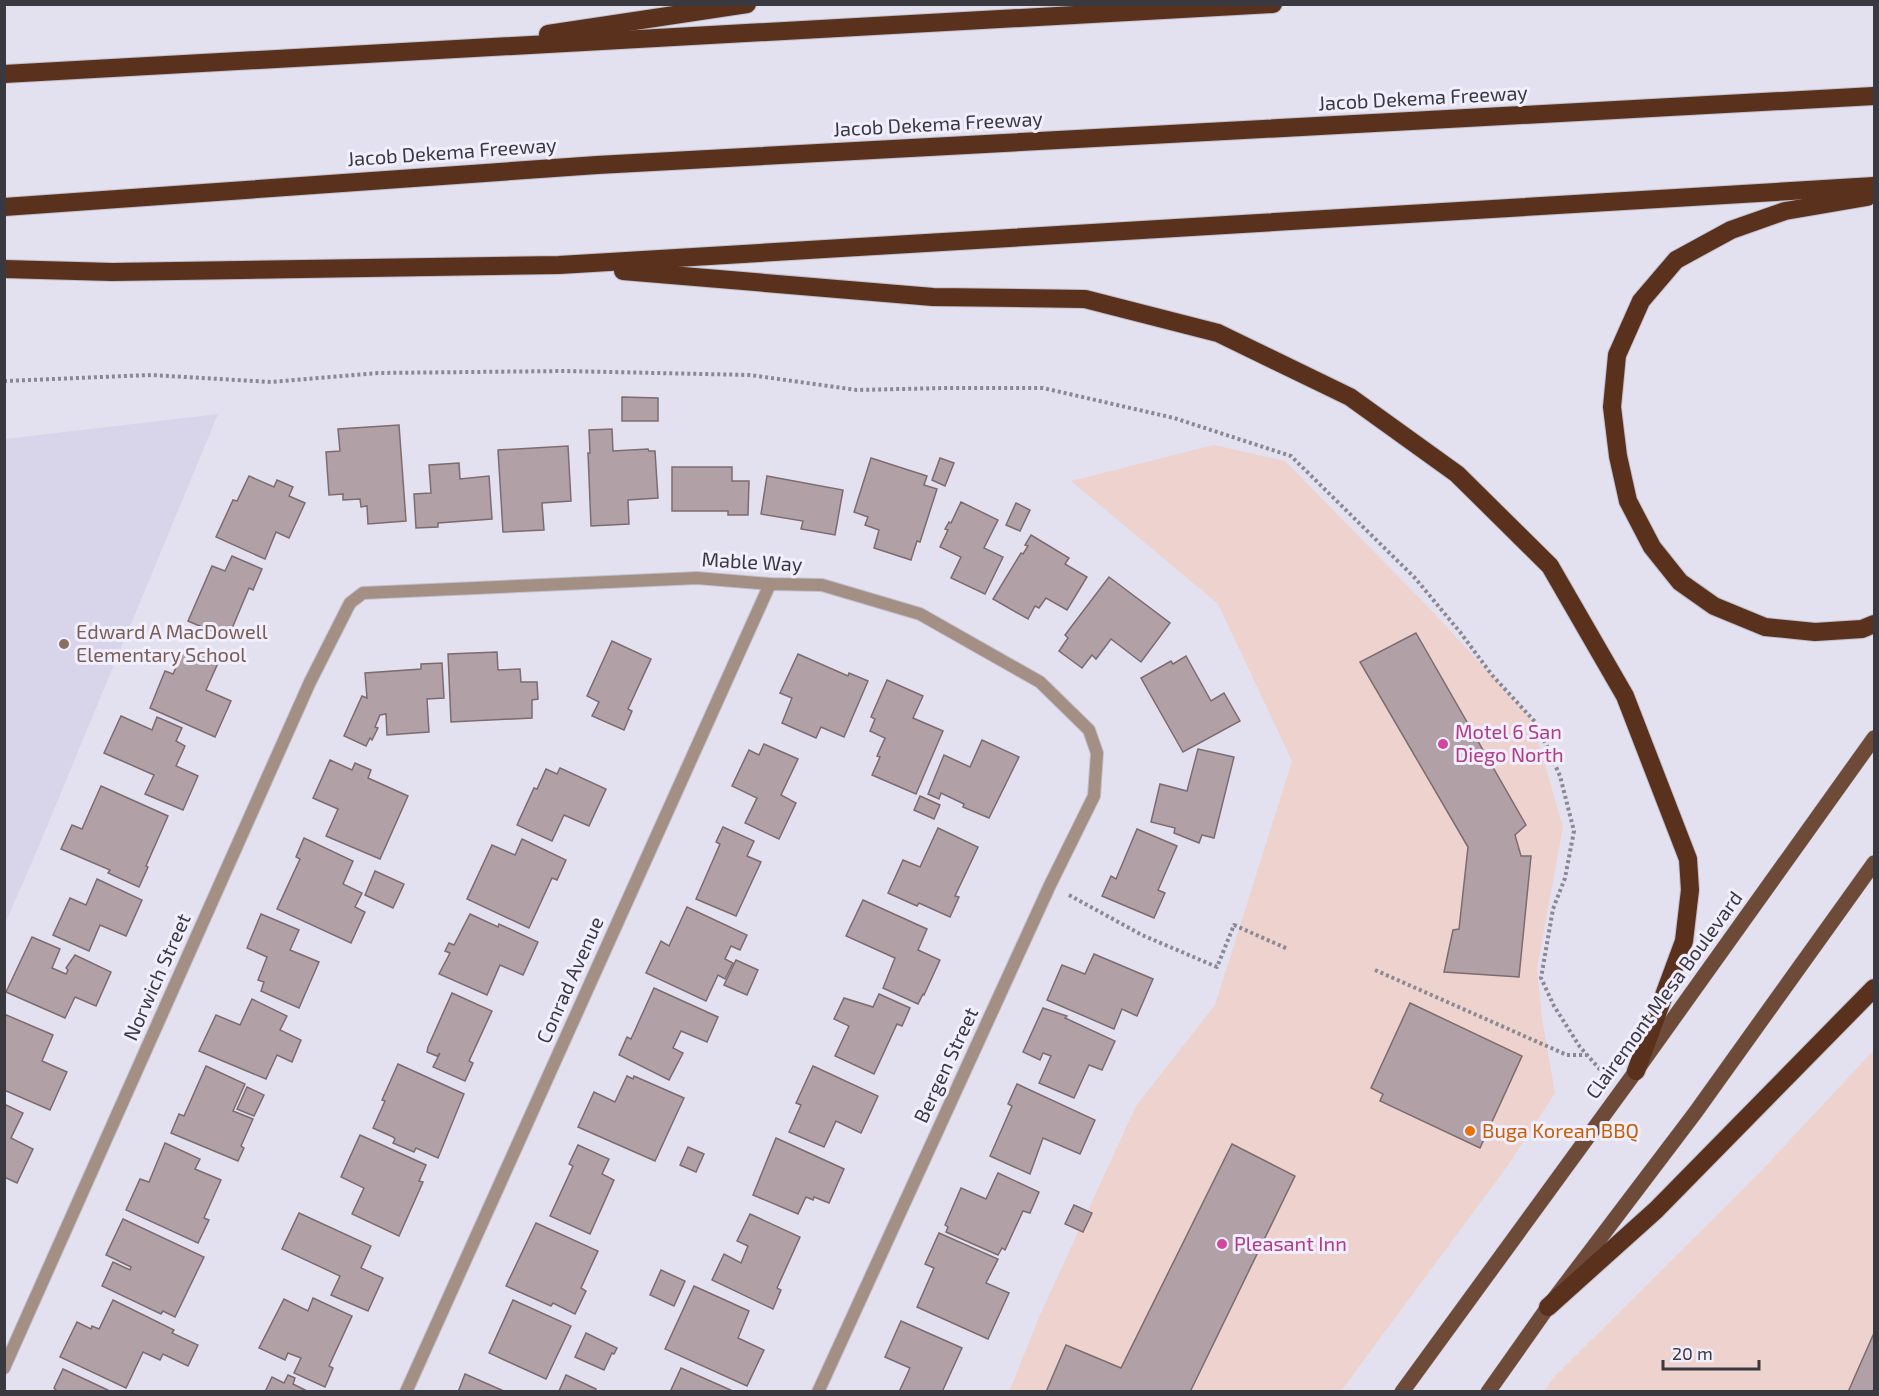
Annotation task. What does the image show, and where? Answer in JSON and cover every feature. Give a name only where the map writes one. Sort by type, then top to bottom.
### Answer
[{"type":"highway","points":[[436,51],[747,4]]},
{"type":"highway","points":[[4,74],[1273,4]]},
{"type":"highway","name":"Jacob Dekema Freeway","points":[[4,207],[597,165],[1875,96]]},
{"type":"highway","points":[[4,269],[112,272],[559,265],[1875,186]]},
{"type":"highway","points":[[1875,195],[1785,211],[1731,230],[1676,260],[1641,301],[1617,355],[1612,407],[1618,456],[1628,501],[1652,547],[1680,582],[1714,606],[1765,627],[1815,632],[1862,629],[1875,624]]},
{"type":"highway","points":[[559,265],[933,297],[1085,299],[1218,333],[1350,397],[1457,474],[1551,566],[1626,696],[1688,859],[1690,890],[1684,941],[1636,1071]]},
{"type":"highway","points":[[1548,1307],[1656,1210],[1875,988]]},
{"type":"main road","name":"Clairemont Mesa Boulevard","points":[[1402,1392],[1875,738]]},
{"type":"main road","points":[[1488,1392],[1548,1307],[1695,1113],[1875,863]]},
{"type":"street","name":"Mable Way","points":[[350,603],[363,593],[697,578],[770,584],[822,585],[920,614],[1040,682],[1089,730],[1097,753]]},
{"type":"street","name":"Conrad Avenue","points":[[406,1392],[770,584]]},
{"type":"street","name":"Norwich Street","points":[[4,1368],[305,693],[350,603]]},
{"type":"street","name":"Bergen Street","points":[[818,1392],[1050,885],[1094,796],[1097,753]]},
{"type":"path","points":[[4,381],[151,375],[271,382],[378,373],[564,371],[750,375],[856,390],[1043,388],[1174,418],[1291,456],[1415,578],[1492,675],[1538,724],[1560,776],[1574,831],[1564,878],[1553,909],[1541,978],[1554,1006],[1586,1054],[1620,1092]]},
{"type":"path","points":[[1050,885],[1142,935],[1217,967],[1234,925],[1288,949]]},
{"type":"path","points":[[1374,970],[1567,1055],[1586,1054]]},
{"type":"shaded area","name":"Edward A MacDowell Elementary School","points":[[218,414],[38,848],[5,924],[5,439]]},
{"type":"shaded area","points":[[1214,445],[1285,461],[1434,613],[1532,720],[1563,827],[1537,968],[1542,1018],[1555,1093],[1506,1168],[1341,1391],[1009,1392],[1040,1315],[1136,1106],[1215,1005],[1292,761],[1218,604],[1071,481]]},
{"type":"shaded area","points":[[1874,1050],[1874,1391],[1544,1392],[1553,1378],[1760,1172]]},
{"type":"building","points":[[622,397],[658,398],[658,421],[622,421]]},
{"type":"building","points":[[399,425],[406,521],[368,524],[367,506],[361,507],[360,499],[343,500],[343,494],[329,495],[326,452],[340,451],[338,429]]},
{"type":"building","points":[[612,429],[613,451],[648,449],[655,451],[658,498],[628,500],[629,524],[591,526],[589,430]]},
{"type":"building","points":[[568,446],[571,501],[542,503],[544,530],[503,532],[498,450]]},
{"type":"building","points":[[871,458],[927,476],[924,485],[937,489],[920,542],[917,541],[911,560],[874,548],[879,530],[865,525],[868,517],[854,512]]},
{"type":"building","points":[[940,458],[954,463],[945,486],[932,480]]},
{"type":"building","points":[[459,463],[460,479],[489,476],[492,519],[438,523],[438,527],[416,528],[414,494],[431,493],[429,465]]},
{"type":"building","points":[[672,467],[732,467],[732,481],[749,481],[748,515],[728,515],[728,511],[672,511]]},
{"type":"building","points":[[249,476],[274,487],[277,480],[293,487],[289,496],[305,503],[289,538],[276,532],[265,559],[216,537],[233,500],[237,501]]},
{"type":"building","points":[[767,476],[843,490],[835,535],[801,529],[803,521],[761,514]]},
{"type":"building","points":[[961,502],[998,520],[984,548],[1003,557],[985,594],[951,578],[961,557],[940,547],[948,530],[945,529],[949,522],[951,523]]},
{"type":"building","points":[[1016,503],[1030,510],[1020,531],[1006,525]]},
{"type":"building","points":[[1031,535],[1069,558],[1065,564],[1087,577],[1067,610],[1046,598],[1039,608],[1035,606],[1028,619],[993,599],[1021,553],[1023,554],[1028,546],[1025,545]]},
{"type":"building","points":[[232,556],[262,569],[253,590],[249,588],[228,638],[188,621],[212,566],[225,571]]},
{"type":"building","points":[[1109,577],[1170,623],[1141,662],[1111,639],[1096,659],[1092,655],[1082,668],[1059,651],[1068,638],[1065,635]]},
{"type":"building","name":"Motel 6 San Diego North","points":[[1416,633],[1526,825],[1515,835],[1521,856],[1531,856],[1519,977],[1444,972],[1453,930],[1459,929],[1468,847],[1360,662]]},
{"type":"building","points":[[612,641],[651,659],[628,709],[632,711],[624,730],[592,716],[599,702],[587,696]]},
{"type":"building","points":[[185,648],[218,663],[206,690],[231,701],[215,737],[150,708],[165,671],[173,674]]},
{"type":"building","points":[[497,652],[498,670],[520,669],[521,682],[537,682],[538,699],[532,700],[532,718],[451,722],[448,654]]},
{"type":"building","points":[[798,654],[848,676],[849,673],[868,681],[844,737],[821,727],[816,738],[782,723],[792,698],[780,693]]},
{"type":"building","points":[[1186,656],[1211,701],[1224,693],[1240,721],[1183,752],[1141,678],[1171,661],[1173,664]]},
{"type":"building","points":[[442,663],[444,698],[427,699],[429,732],[387,735],[386,714],[380,715],[375,727],[378,728],[366,746],[344,736],[362,696],[367,698],[365,673],[421,669],[421,664]]},
{"type":"building","points":[[887,680],[923,696],[913,718],[943,731],[916,794],[872,775],[885,738],[870,731],[875,719],[871,717]]},
{"type":"building","points":[[121,716],[152,730],[157,717],[182,728],[176,741],[185,746],[176,766],[198,776],[183,810],[145,794],[154,775],[104,753]]},
{"type":"building","points":[[982,740],[1019,757],[989,818],[963,807],[964,804],[941,793],[939,799],[928,794],[944,755],[970,767]]},
{"type":"building","points":[[764,744],[798,759],[781,795],[796,803],[779,839],[745,823],[757,798],[732,786],[749,750],[759,755]]},
{"type":"building","points":[[1198,749],[1234,757],[1214,838],[1202,835],[1199,843],[1174,833],[1175,828],[1151,822],[1160,784],[1187,791]]},
{"type":"building","points":[[330,760],[352,770],[355,763],[371,770],[368,778],[408,796],[380,859],[326,836],[338,809],[313,798]]},
{"type":"building","points":[[560,768],[606,789],[589,826],[564,815],[552,841],[517,825],[534,788],[537,789],[546,769],[557,774]]},
{"type":"building","points":[[101,786],[168,816],[139,887],[108,873],[110,870],[61,849],[72,825],[82,829]]},
{"type":"building","points":[[920,796],[940,805],[934,819],[914,810]]},
{"type":"building","points":[[723,827],[754,841],[747,856],[761,862],[736,916],[696,899],[720,844],[716,842]]},
{"type":"building","points":[[938,828],[978,847],[955,896],[959,897],[950,917],[919,903],[917,906],[888,893],[903,860],[920,867]]},
{"type":"building","points":[[1137,829],[1177,846],[1158,890],[1165,893],[1154,918],[1102,896],[1111,876],[1116,879]]},
{"type":"building","points":[[304,838],[353,861],[343,884],[362,893],[355,907],[365,912],[351,943],[277,909],[300,859],[296,857]]},
{"type":"building","points":[[522,839],[566,860],[557,880],[552,878],[529,928],[467,899],[492,845],[515,855]]},
{"type":"building","points":[[375,871],[404,884],[393,908],[365,895]]},
{"type":"building","points":[[97,879],[142,900],[126,936],[100,925],[89,951],[53,935],[70,898],[86,905]]},
{"type":"building","points":[[863,900],[927,929],[918,950],[940,960],[918,1004],[883,988],[895,958],[846,936]]},
{"type":"building","points":[[687,907],[747,935],[740,950],[731,946],[725,959],[733,963],[725,979],[718,975],[706,1001],[646,973],[661,941],[669,946]]},
{"type":"building","points":[[261,914],[299,930],[290,950],[319,962],[299,1008],[261,991],[264,982],[258,980],[267,957],[247,948]]},
{"type":"building","points":[[470,914],[538,942],[523,975],[500,965],[487,995],[439,974],[450,953],[445,951],[449,943],[454,945]]},
{"type":"building","points":[[32,937],[60,949],[52,968],[66,974],[68,970],[66,968],[75,955],[111,972],[96,1006],[75,997],[65,1018],[6,992]]},
{"type":"building","points":[[1094,954],[1153,979],[1137,1016],[1122,1009],[1114,1029],[1047,1000],[1062,965],[1085,974]]},
{"type":"building","points":[[736,960],[758,970],[747,995],[724,985]]},
{"type":"building","points":[[654,988],[718,1017],[707,1042],[681,1031],[673,1048],[683,1053],[669,1080],[619,1055],[627,1037],[631,1039]]},
{"type":"building","points":[[452,993],[492,1011],[469,1061],[473,1063],[465,1081],[433,1067],[440,1053],[437,1056],[427,1052]]},
{"type":"building","points":[[879,994],[910,1008],[902,1026],[897,1024],[874,1074],[835,1056],[849,1026],[834,1019],[844,998],[873,1007]]},
{"type":"building","points":[[252,999],[287,1016],[280,1030],[301,1040],[292,1062],[277,1055],[266,1079],[199,1051],[216,1015],[240,1025]]},
{"type":"building","points":[[1410,1003],[1522,1056],[1480,1148],[1380,1101],[1383,1094],[1371,1088]]},
{"type":"building","points":[[1043,1008],[1067,1016],[1065,1018],[1115,1041],[1102,1070],[1089,1065],[1074,1098],[1039,1083],[1051,1056],[1043,1053],[1040,1060],[1023,1052]]},
{"type":"building","points":[[4,1014],[53,1035],[42,1061],[67,1072],[50,1110],[4,1090]]},
{"type":"building","points":[[398,1064],[464,1094],[438,1158],[416,1148],[414,1152],[393,1143],[395,1139],[393,1137],[373,1128],[385,1101],[382,1100]]},
{"type":"building","points":[[206,1066],[245,1084],[233,1111],[253,1119],[241,1146],[244,1148],[238,1161],[171,1133],[179,1114],[184,1116]]},
{"type":"building","points":[[813,1066],[878,1096],[861,1133],[836,1121],[824,1147],[789,1132],[801,1105],[796,1103]]},
{"type":"building","points":[[627,1076],[633,1079],[634,1076],[684,1098],[655,1161],[578,1127],[594,1092],[615,1102]]},
{"type":"building","points":[[1017,1084],[1095,1120],[1080,1154],[1043,1138],[1030,1174],[990,1156],[1012,1106],[1008,1104]]},
{"type":"building","points":[[247,1087],[264,1095],[254,1116],[237,1109]]},
{"type":"building","points":[[4,1104],[23,1113],[11,1138],[33,1149],[17,1183],[4,1177]]},
{"type":"building","points":[[360,1135],[426,1165],[419,1181],[423,1182],[399,1236],[352,1214],[364,1188],[341,1177]]},
{"type":"building","points":[[776,1138],[844,1169],[829,1203],[814,1197],[813,1200],[806,1197],[798,1214],[753,1195]]},
{"type":"building","points":[[165,1143],[200,1159],[195,1169],[221,1180],[204,1218],[209,1220],[198,1243],[126,1210],[140,1179],[149,1182]]},
{"type":"building","name":"Pleasant Inn","points":[[1232,1144],[1295,1176],[1190,1392],[1046,1392],[1066,1345],[1121,1368]]},
{"type":"building","points":[[578,1145],[609,1159],[602,1174],[614,1180],[590,1234],[550,1216],[573,1166],[569,1164]]},
{"type":"building","points":[[688,1147],[704,1154],[696,1172],[680,1165]]},
{"type":"building","points":[[998,1173],[1039,1192],[1030,1213],[1023,1211],[1005,1250],[1002,1248],[998,1255],[946,1232],[948,1227],[945,1225],[961,1188],[986,1199]]},
{"type":"building","points":[[1074,1205],[1092,1213],[1083,1232],[1065,1224]]},
{"type":"building","points":[[299,1213],[371,1246],[361,1268],[383,1278],[368,1311],[331,1295],[340,1276],[282,1249]]},
{"type":"building","points":[[750,1214],[800,1237],[777,1288],[781,1290],[773,1309],[712,1280],[724,1254],[741,1263],[748,1246],[737,1241]]},
{"type":"building","points":[[123,1219],[204,1257],[175,1317],[163,1311],[161,1314],[102,1286],[113,1262],[130,1270],[131,1267],[106,1255]]},
{"type":"building","points":[[536,1223],[598,1251],[581,1288],[586,1291],[575,1314],[553,1303],[551,1306],[506,1286]]},
{"type":"building","points":[[939,1233],[998,1259],[986,1283],[1009,1293],[988,1339],[917,1307],[934,1268],[925,1264]]},
{"type":"building","points":[[661,1270],[685,1281],[674,1306],[650,1295]]},
{"type":"building","points":[[694,1286],[749,1311],[738,1338],[764,1350],[747,1386],[665,1349]]},
{"type":"building","points":[[313,1298],[352,1316],[329,1366],[333,1368],[325,1387],[294,1373],[301,1358],[288,1353],[285,1360],[259,1348],[284,1299],[308,1311]]},
{"type":"building","points":[[113,1300],[174,1330],[172,1333],[198,1345],[188,1366],[163,1354],[160,1360],[143,1352],[126,1388],[60,1357],[77,1322],[91,1329],[92,1326],[99,1329]]},
{"type":"building","points":[[513,1300],[571,1326],[546,1379],[489,1353]]},
{"type":"building","points":[[901,1321],[962,1348],[942,1392],[899,1392],[910,1368],[885,1357]]},
{"type":"building","points":[[586,1333],[617,1348],[604,1370],[575,1357]]},
{"type":"building","points":[[1874,1333],[1874,1392],[1848,1392]]},
{"type":"building","points":[[681,1368],[735,1392],[670,1392]]},
{"type":"building","points":[[63,1369],[112,1392],[58,1392],[54,1388]]},
{"type":"building","points":[[465,1374],[506,1392],[458,1392]]},
{"type":"building","points":[[288,1375],[295,1378],[293,1384],[309,1392],[265,1392],[272,1377],[284,1383]]},
{"type":"building","points":[[566,1375],[596,1389],[595,1392],[559,1391]]},
{"type":"place","name":"Edward A MacDowell Elementary School","points":[[64,644]]},
{"type":"place","name":"Motel 6 San Diego North","points":[[1443,744]]},
{"type":"place","name":"Buga Korean BBQ","points":[[1470,1131]]},
{"type":"place","name":"Pleasant Inn","points":[[1222,1244]]}]
